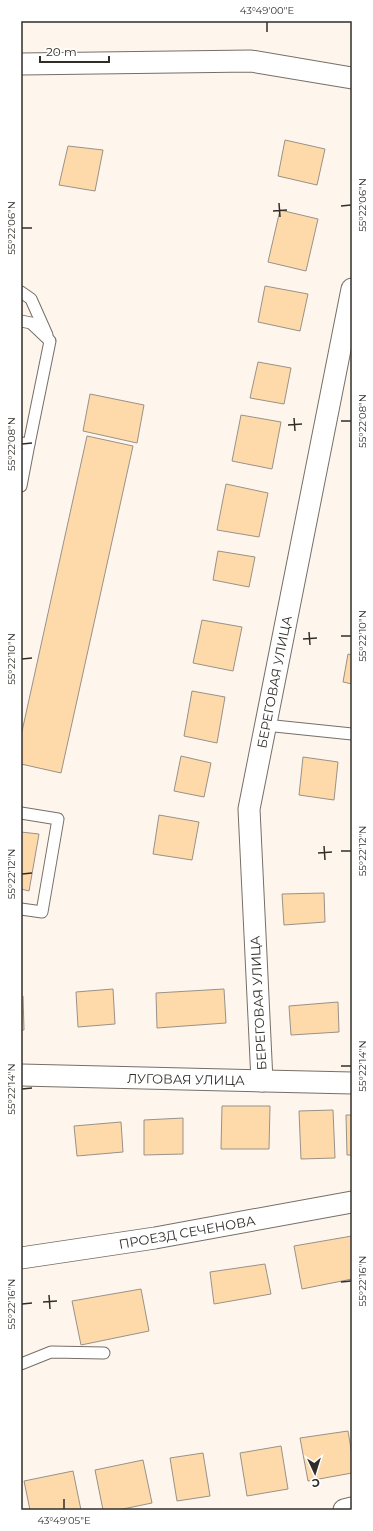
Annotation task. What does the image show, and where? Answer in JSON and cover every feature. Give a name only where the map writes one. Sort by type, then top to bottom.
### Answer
[{"type":"street","points":[[21,64],[251,61],[352,78]]},
{"type":"street","name":"БЕРЕГОВАЯ УЛИЦА","points":[[262,1081],[249,809],[352,289]]},
{"type":"street","name":"ЛУГОВАЯ УЛИЦА","points":[[21,1075],[352,1083]]},
{"type":"street","name":"ПРОЕЗД СЕЧЕНОВА","points":[[21,1258],[155,1238],[352,1202]]},
{"type":"street","points":[[344,1510],[352,1508]]},
{"type":"lane","points":[[21,292],[32,299],[50,341],[25,444],[21,486]]},
{"type":"lane","points":[[21,321],[31,323],[50,341]]},
{"type":"lane","points":[[265,725],[352,734]]},
{"type":"lane","points":[[21,813],[58,818],[42,912],[21,909]]},
{"type":"lane","points":[[21,1364],[51,1352],[104,1353]]},
{"type":"building","points":[[285,140],[325,149],[317,185],[278,176]]},
{"type":"building","points":[[68,146],[103,150],[95,191],[59,185]]},
{"type":"building","points":[[280,210],[318,219],[306,271],[268,262]]},
{"type":"building","points":[[265,286],[308,294],[300,331],[258,322]]},
{"type":"building","points":[[258,362],[291,368],[284,404],[250,398]]},
{"type":"building","points":[[90,394],[144,405],[137,443],[83,431]]},
{"type":"building","points":[[241,415],[281,422],[272,469],[232,461]]},
{"type":"building","points":[[87,436],[133,446],[61,773],[21,764],[21,736]]},
{"type":"building","points":[[226,484],[268,493],[259,537],[217,530]]},
{"type":"building","points":[[218,551],[255,557],[249,587],[213,580]]},
{"type":"building","points":[[202,620],[242,627],[233,671],[193,663]]},
{"type":"building","points":[[348,654],[352,655],[352,684],[343,682]]},
{"type":"building","points":[[192,691],[225,697],[217,743],[184,736]]},
{"type":"building","points":[[181,756],[211,763],[204,797],[174,791]]},
{"type":"building","points":[[303,757],[338,762],[334,800],[299,795]]},
{"type":"building","points":[[159,815],[199,822],[192,860],[153,854]]},
{"type":"building","points":[[21,832],[39,834],[29,891],[21,889]]},
{"type":"building","points":[[324,893],[325,922],[284,925],[282,894]]},
{"type":"building","points":[[113,989],[115,1024],[78,1027],[76,992]]},
{"type":"building","points":[[224,989],[226,1023],[157,1028],[156,993]]},
{"type":"building","points":[[21,996],[23,996],[24,1030],[21,1030]]},
{"type":"building","points":[[338,1002],[339,1032],[291,1035],[289,1006]]},
{"type":"building","points":[[222,1106],[270,1106],[269,1149],[221,1149]]},
{"type":"building","points":[[333,1110],[335,1158],[301,1159],[299,1111]]},
{"type":"building","points":[[346,1115],[352,1115],[352,1155],[347,1155]]},
{"type":"building","points":[[183,1118],[183,1154],[144,1155],[144,1120]]},
{"type":"building","points":[[121,1122],[123,1152],[77,1156],[74,1126]]},
{"type":"building","points":[[352,1236],[352,1279],[302,1289],[294,1246]]},
{"type":"building","points":[[265,1264],[271,1294],[214,1304],[210,1272]]},
{"type":"building","points":[[141,1289],[149,1331],[81,1345],[72,1301]]},
{"type":"building","points":[[348,1431],[352,1455],[352,1473],[308,1481],[300,1438]]},
{"type":"building","points":[[281,1446],[288,1489],[247,1496],[240,1453]]},
{"type":"building","points":[[203,1453],[210,1496],[177,1501],[170,1458]]},
{"type":"building","points":[[143,1460],[152,1503],[118,1510],[103,1510],[95,1470]]},
{"type":"building","points":[[73,1471],[81,1510],[30,1510],[24,1481]]}]
